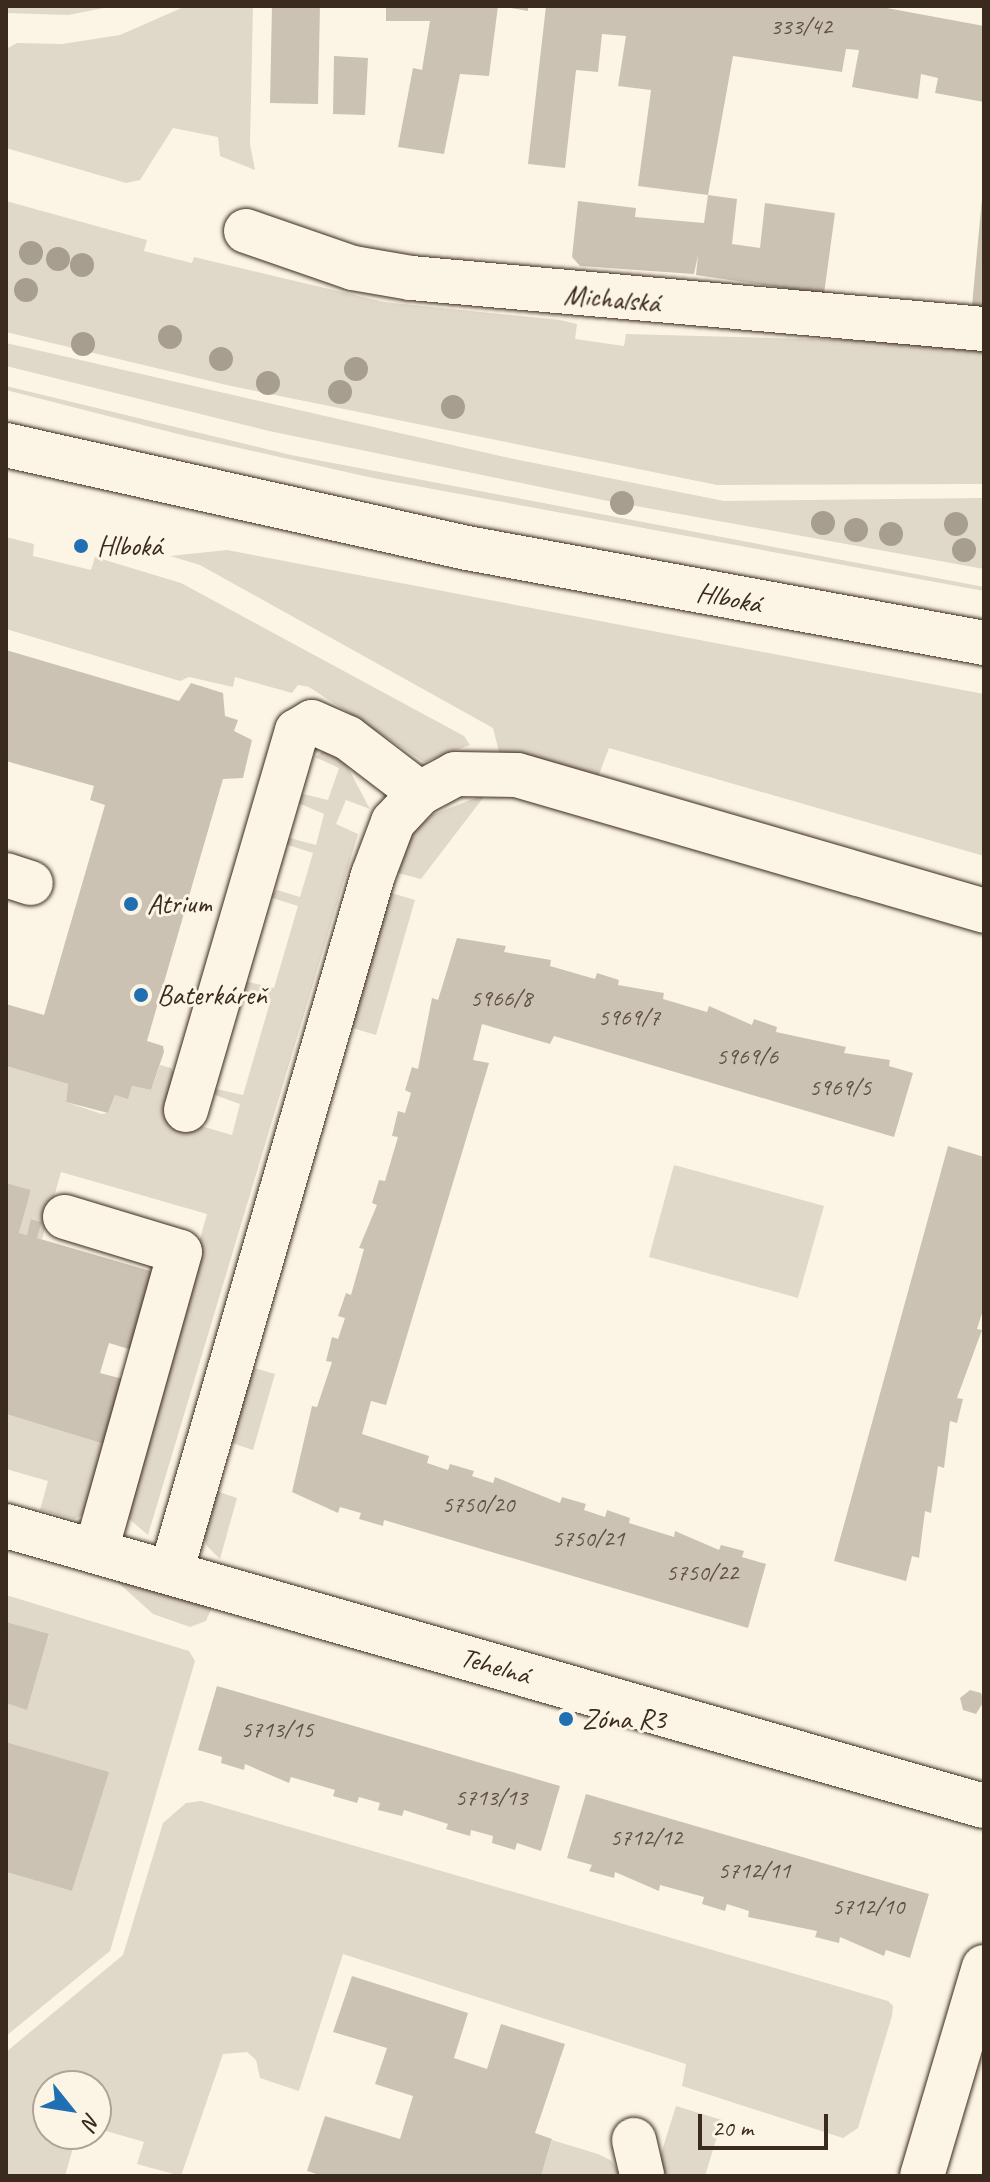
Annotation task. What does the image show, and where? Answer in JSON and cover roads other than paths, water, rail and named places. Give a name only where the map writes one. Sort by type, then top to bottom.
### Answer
[{"type":"street","name":"Michalská","points":[[246,231],[353,268],[424,280],[984,329]]},
{"type":"street","name":"Hlboká","points":[[6,445],[467,548],[984,643]]},
{"type":"street","points":[[186,1110],[297,731],[312,722],[348,738],[420,793]]},
{"type":"street","points":[[171,1572],[373,875],[393,822],[420,793],[455,774],[517,775],[984,911]]},
{"type":"street","points":[[65,1217],[180,1252],[96,1551]]},
{"type":"street","name":"Tehelná","points":[[6,1526],[984,1806]]},
{"type":"street","points":[[922,2176],[984,1967]]},
{"type":"place","name":"Hlboká","points":[[81,546]]},
{"type":"place","name":"Atrium","points":[[131,904]]},
{"type":"place","name":"Baterkáreň","points":[[141,995]]},
{"type":"place","name":"Zóna R3","points":[[566,1719]]}]
